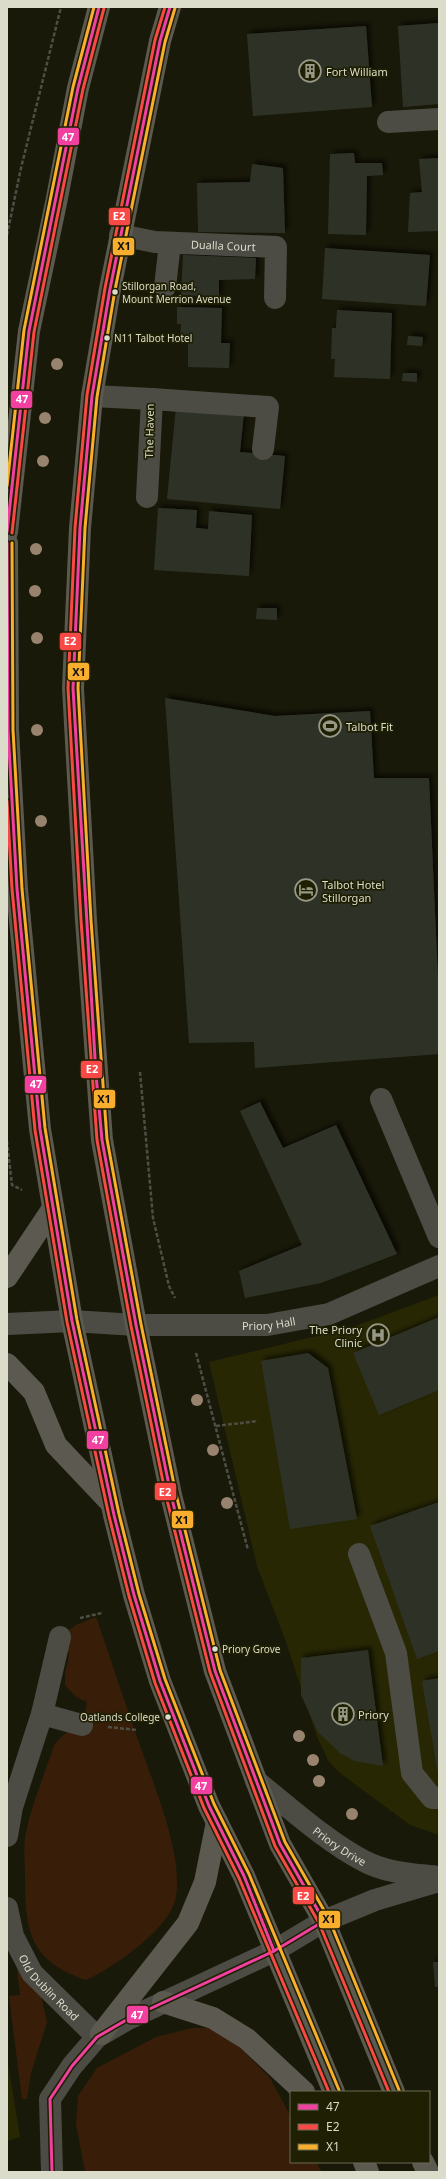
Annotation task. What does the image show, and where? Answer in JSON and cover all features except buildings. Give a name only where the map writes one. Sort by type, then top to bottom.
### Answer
[{"type":"highway","points":[[7,532],[11,464],[29,331],[78,88],[99,7]]},
{"type":"highway","points":[[170,7],[160,41],[120,235],[92,396],[80,528],[73,688],[91,998],[102,1140],[136,1325],[171,1495],[215,1671],[280,1844],[324,1921],[394,2091]]},
{"type":"highway","points":[[7,544],[8,730],[17,863],[17,889],[40,1129],[72,1321],[110,1502],[134,1595],[160,1681],[209,1806],[244,1876],[334,2091]]},
{"type":"highway","points":[[7,1277],[53,1208]]},
{"type":"highway","points":[[7,1364],[34,1392],[56,1445],[110,1502]]},
{"type":"highway","points":[[99,2035],[188,1923],[205,1882],[218,1822]]},
{"type":"highway","points":[[163,2002],[213,2018],[247,2039],[303,2091]]},
{"type":"highway","points":[[424,2163],[428,2172]]},
{"type":"street","points":[[388,122],[439,119]]},
{"type":"street","name":"Dualla Court","points":[[120,235],[155,242],[276,247],[275,298]]},
{"type":"street","points":[[165,287],[170,243]]},
{"type":"street","name":"The Haven","points":[[92,396],[152,399],[147,497]]},
{"type":"street","points":[[152,399],[268,407],[263,449]]},
{"type":"street","points":[[381,1099],[439,1237]]},
{"type":"street","name":"Priory Hall","points":[[7,1324],[72,1321],[136,1325],[267,1324],[329,1314],[439,1266]]},
{"type":"street","points":[[359,1554],[396,1653],[412,1773],[432,1798],[439,1798]]},
{"type":"street","points":[[7,1836],[12,1807],[42,1714],[60,1637]]},
{"type":"street","points":[[42,1714],[82,1724]]},
{"type":"street","name":"Priory Drive","points":[[256,1780],[317,1829],[364,1862],[399,1872],[439,1877]]},
{"type":"street","points":[[52,2172],[50,2099],[72,2066],[99,2035],[163,2002],[274,1951],[324,1921],[375,1900],[439,1881]]},
{"type":"street","name":"Old Dublin Road","points":[[7,1908],[13,1936],[32,1973],[99,2035]]},
{"type":"path","points":[[7,234],[23,161],[61,7]]},
{"type":"path","points":[[7,1141],[12,1185]]},
{"type":"path","points":[[216,1426],[258,1421]]},
{"type":"shaded area","points":[[439,1295],[439,1835],[410,1825],[340,1773],[329,1762],[317,1737],[286,1642],[257,1566],[209,1362],[350,1328]]},
{"type":"shaded area","points":[[96,1617],[166,1820],[176,1866],[177,1887],[174,1904],[160,1926],[123,1958],[86,1980],[67,1972],[52,1963],[42,1953],[34,1941],[29,1927],[25,1895],[24,1848],[26,1832],[32,1810],[54,1745],[69,1731],[82,1729],[87,1702],[76,1697],[65,1685],[65,1674],[69,1656],[65,1633],[76,1625]]},
{"type":"shaded area","points":[[17,1969],[41,1995],[47,2022],[31,2073],[27,2099],[22,2099],[9,1996],[20,1995]]},
{"type":"shaded area","points":[[192,2028],[208,2028],[227,2034],[270,2078],[290,2115],[290,2163],[317,2163],[322,2172],[85,2172],[76,2124],[78,2096],[97,2068],[156,2037]]},
{"type":"shaded area","points":[[7,2057],[20,2137],[7,2141]]},
{"type":"transit line","name":"X1","points":[[7,486],[24,330],[73,87],[94,7]]},
{"type":"transit line","name":"47","points":[[7,532],[29,331],[78,88],[99,7]]},
{"type":"transit line","name":"E2","points":[[165,7],[155,40],[105,288],[87,395],[75,528],[68,688],[81,920],[97,1140],[131,1326],[166,1496],[210,1672],[275,1846],[319,1923],[389,2091]]},
{"type":"transit line","name":"47","points":[[52,2172],[50,2099],[72,2066],[97,2037],[128,2019],[274,1951],[324,1921],[280,1844],[215,1671],[171,1495],[136,1325],[102,1140],[96,1075],[73,688],[80,528],[92,396],[110,289],[160,41],[170,7]]},
{"type":"transit line","name":"E2","points":[[12,533],[34,332],[83,89],[104,8]]},
{"type":"transit line","name":"X1","points":[[175,8],[165,42],[115,290],[97,397],[85,528],[78,688],[91,920],[107,1139],[141,1324],[176,1494],[220,1670],[285,1842],[329,1919],[399,2090]]},
{"type":"transit line","name":"47","points":[[7,543],[8,730],[17,889],[40,1129],[72,1321],[114,1515],[134,1595],[160,1681],[209,1806],[244,1876],[274,1951]]},
{"type":"transit line","name":"X1","points":[[12,543],[13,730],[22,889],[45,1128],[77,1320],[119,1514],[139,1594],[165,1679],[214,1804],[249,1874],[339,2090]]},
{"type":"transit line","name":"E2","points":[[7,801],[12,889],[35,1130],[67,1322],[109,1516],[129,1596],[155,1683],[204,1808],[239,1878],[329,2091]]},
{"type":"place","name":"Fort William","points":[[310,71]]},
{"type":"place","name":"Stillorgan Road, Mount Merrion Avenue","points":[[115,292]]},
{"type":"place","name":"N11 Talbot Hotel","points":[[107,338]]},
{"type":"place","name":"Talbot Fit","points":[[330,726]]},
{"type":"place","name":"Talbot Hotel Stillorgan","points":[[306,890]]},
{"type":"place","name":"The Priory Clinic","points":[[378,1335]]},
{"type":"place","name":"Priory Grove","points":[[215,1649]]},
{"type":"place","name":"Priory","points":[[343,1714]]},
{"type":"place","name":"Oatlands College","points":[[168,1717]]}]
